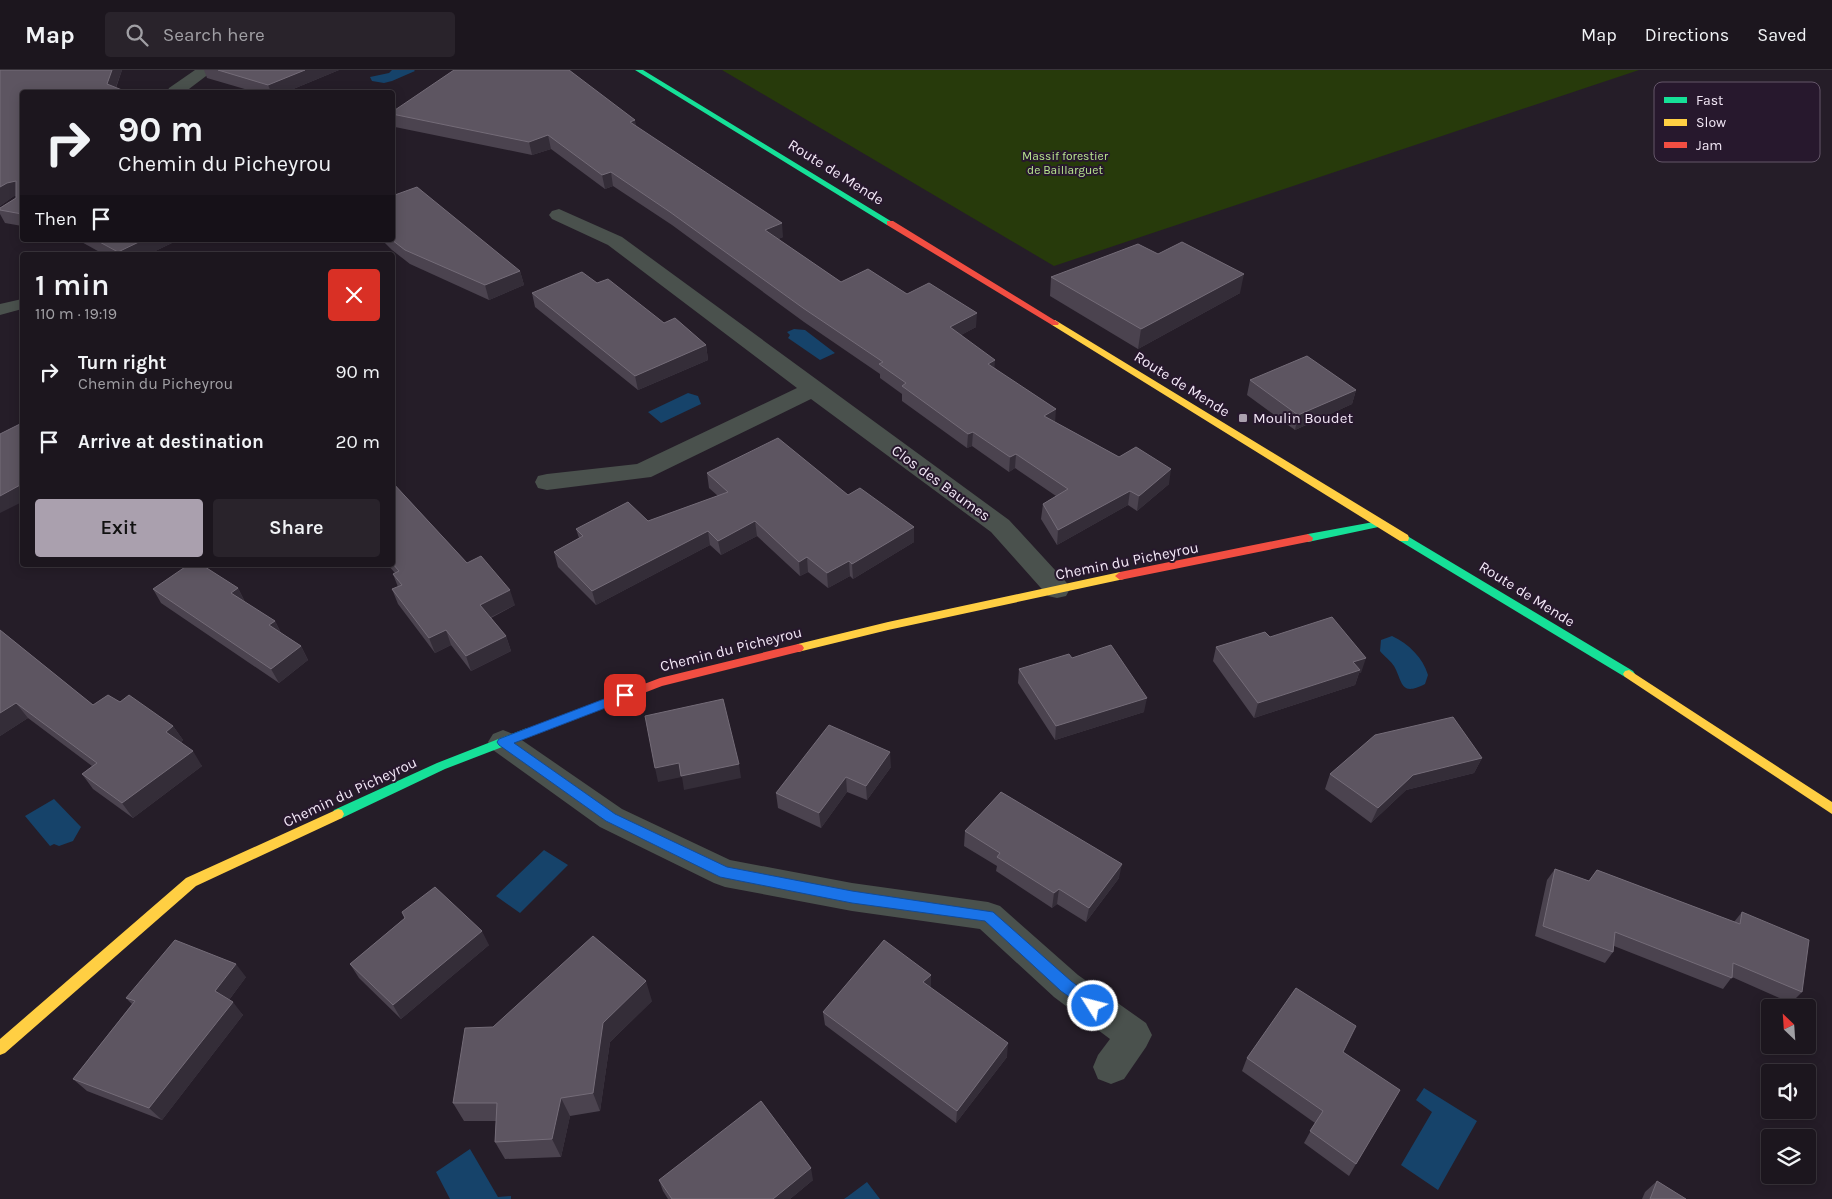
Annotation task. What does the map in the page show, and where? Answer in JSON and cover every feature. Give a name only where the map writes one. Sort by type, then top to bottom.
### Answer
[{"type":"street","points":[[178,90],[206,70]]},
{"type":"street","name":"Route de Mende","points":[[638,70],[1137,373],[1379,524],[1460,571],[1659,693],[1832,810]]},
{"type":"street","name":"Clos des Baumes","points":[[559,215],[615,241],[1000,526],[1057,589]]},
{"type":"street","points":[[547,482],[642,471],[813,389]]},
{"type":"street","name":"Chemin du Picheyrou","points":[[0,1048],[191,882],[441,766],[660,682],[888,626],[1057,589],[1379,524]]},
{"type":"street","points":[[503,742],[611,818],[724,872],[852,897],[988,916],[1066,986],[1134,1035],[1111,1067]]},
{"type":"lane","points":[[0,310],[20,305]]},
{"type":"green space","name":"Massif forestier de Baillarguet","points":[[722,70],[1639,70],[1054,266]]},
{"type":"water","points":[[392,70],[415,71],[384,83],[372,81],[370,77],[389,73]]},
{"type":"water","points":[[794,329],[805,330],[835,353],[820,360],[788,338],[790,335],[787,332]]},
{"type":"water","points":[[688,393],[698,396],[701,404],[661,423],[648,412]]},
{"type":"water","points":[[1392,636],[1410,647],[1419,657],[1428,675],[1425,684],[1411,689],[1404,686],[1401,682],[1394,666],[1380,651],[1381,640]]},
{"type":"water","points":[[54,799],[81,827],[73,841],[59,846],[54,844],[50,846],[25,816]]},
{"type":"water","points":[[544,850],[568,865],[520,913],[496,896]]},
{"type":"water","points":[[1424,1088],[1477,1121],[1438,1190],[1401,1165],[1432,1112],[1416,1100]]},
{"type":"water","points":[[470,1149],[498,1197],[511,1196],[511,1199],[450,1199],[436,1172]]},
{"type":"water","points":[[867,1182],[880,1199],[844,1199],[847,1197]]},
{"type":"building","points":[[0,70],[112,70],[107,84],[122,90],[20,90],[20,214],[0,210],[0,208],[16,198],[16,181],[0,187]]},
{"type":"building","points":[[218,70],[305,70],[268,85]]},
{"type":"building","points":[[454,70],[569,70],[635,120],[630,122],[782,223],[765,230],[841,282],[868,269],[907,294],[929,283],[977,313],[950,327],[995,360],[988,364],[1056,409],[1044,416],[1119,457],[1136,447],[1171,469],[1139,496],[1130,491],[1058,530],[1043,504],[1068,489],[1016,454],[1010,457],[973,432],[968,434],[902,386],[906,383],[879,364],[883,362],[803,308],[611,172],[602,175],[548,135],[529,142],[395,115],[395,110]]},
{"type":"building","points":[[417,187],[520,271],[485,285],[405,250],[395,242],[395,195]]},
{"type":"building","points":[[100,242],[139,242],[118,252]]},
{"type":"building","points":[[1182,242],[1244,274],[1141,329],[1051,277],[1138,244],[1158,254]]},
{"type":"building","points":[[582,272],[597,283],[608,279],[664,323],[675,318],[706,345],[635,376],[532,293]]},
{"type":"building","points":[[1307,356],[1356,390],[1298,415],[1250,380]]},
{"type":"building","points":[[20,424],[20,485],[0,496],[0,434]]},
{"type":"building","points":[[778,438],[848,495],[860,488],[914,527],[852,564],[849,561],[827,573],[807,557],[799,562],[755,521],[718,541],[708,531],[592,591],[554,552],[583,536],[576,529],[628,502],[648,521],[728,492],[707,473]]},
{"type":"building","points":[[395,485],[467,563],[481,556],[510,590],[480,605],[506,636],[466,656],[446,630],[429,638],[392,589],[402,585],[393,574],[399,571],[395,566]]},
{"type":"building","points":[[185,567],[205,567],[238,588],[231,593],[275,621],[269,625],[301,646],[271,669],[153,589]]},
{"type":"building","points":[[1332,617],[1366,658],[1353,662],[1360,670],[1258,703],[1216,647],[1265,632],[1270,637]]},
{"type":"building","points":[[0,630],[93,705],[108,695],[120,702],[129,695],[173,726],[166,732],[193,751],[122,803],[82,774],[97,763],[16,703],[0,713]]},
{"type":"building","points":[[1111,645],[1147,698],[1056,726],[1019,669],[1069,654],[1072,658]]},
{"type":"building","points":[[723,699],[739,764],[681,776],[679,763],[655,768],[645,716]]},
{"type":"building","points":[[1453,717],[1482,758],[1413,775],[1378,808],[1330,774],[1375,735]]},
{"type":"building","points":[[829,725],[890,752],[866,786],[846,777],[819,813],[776,793]]},
{"type":"building","points":[[1001,792],[1122,864],[1089,908],[1059,889],[1054,893],[997,857],[1000,853],[965,831]]},
{"type":"building","points":[[1555,869],[1589,881],[1597,870],[1740,924],[1742,912],[1809,940],[1802,992],[1733,963],[1732,978],[1615,932],[1613,952],[1543,926]]},
{"type":"building","points":[[435,887],[482,931],[393,1005],[350,964],[405,918],[402,912]]},
{"type":"building","points":[[593,936],[646,981],[603,1023],[593,1093],[561,1098],[552,1139],[495,1142],[497,1103],[453,1103],[465,1028],[493,1027]]},
{"type":"building","points":[[175,940],[236,964],[215,991],[233,1002],[149,1108],[73,1079],[135,1001],[126,998]]},
{"type":"building","points":[[884,940],[931,975],[923,982],[1008,1043],[957,1111],[823,1012]]},
{"type":"building","points":[[1296,988],[1356,1026],[1343,1052],[1400,1090],[1356,1164],[1310,1131],[1323,1111],[1247,1058]]},
{"type":"building","points":[[761,1101],[811,1168],[773,1199],[672,1199],[659,1180]]},
{"type":"building","points":[[1657,1181],[1686,1199],[1650,1199]]},
{"type":"traffic: fast","points":[[638,70],[890,223]]},
{"type":"traffic: fast","points":[[1308,538],[1379,524]]},
{"type":"traffic: fast","points":[[1404,538],[1629,674]]},
{"type":"traffic: fast","points":[[338,814],[441,766],[527,733]]},
{"type":"traffic: slow","points":[[1055,323],[1404,538]]},
{"type":"traffic: slow","points":[[798,648],[888,626],[1120,576]]},
{"type":"traffic: slow","points":[[1629,674],[1832,809]]},
{"type":"traffic: slow","points":[[0,1048],[191,882],[338,814]]},
{"type":"traffic: jam","points":[[890,223],[1055,323]]},
{"type":"traffic: jam","points":[[1120,576],[1308,538]]},
{"type":"traffic: jam","points":[[527,733],[660,682],[798,648]]},
{"type":"place","name":"Moulin Boudet","points":[[1243,418]]},
{"type":"route","points":[[625,695],[503,742],[611,818],[724,872],[852,897],[988,916],[1066,986],[1093,1006]]}]
